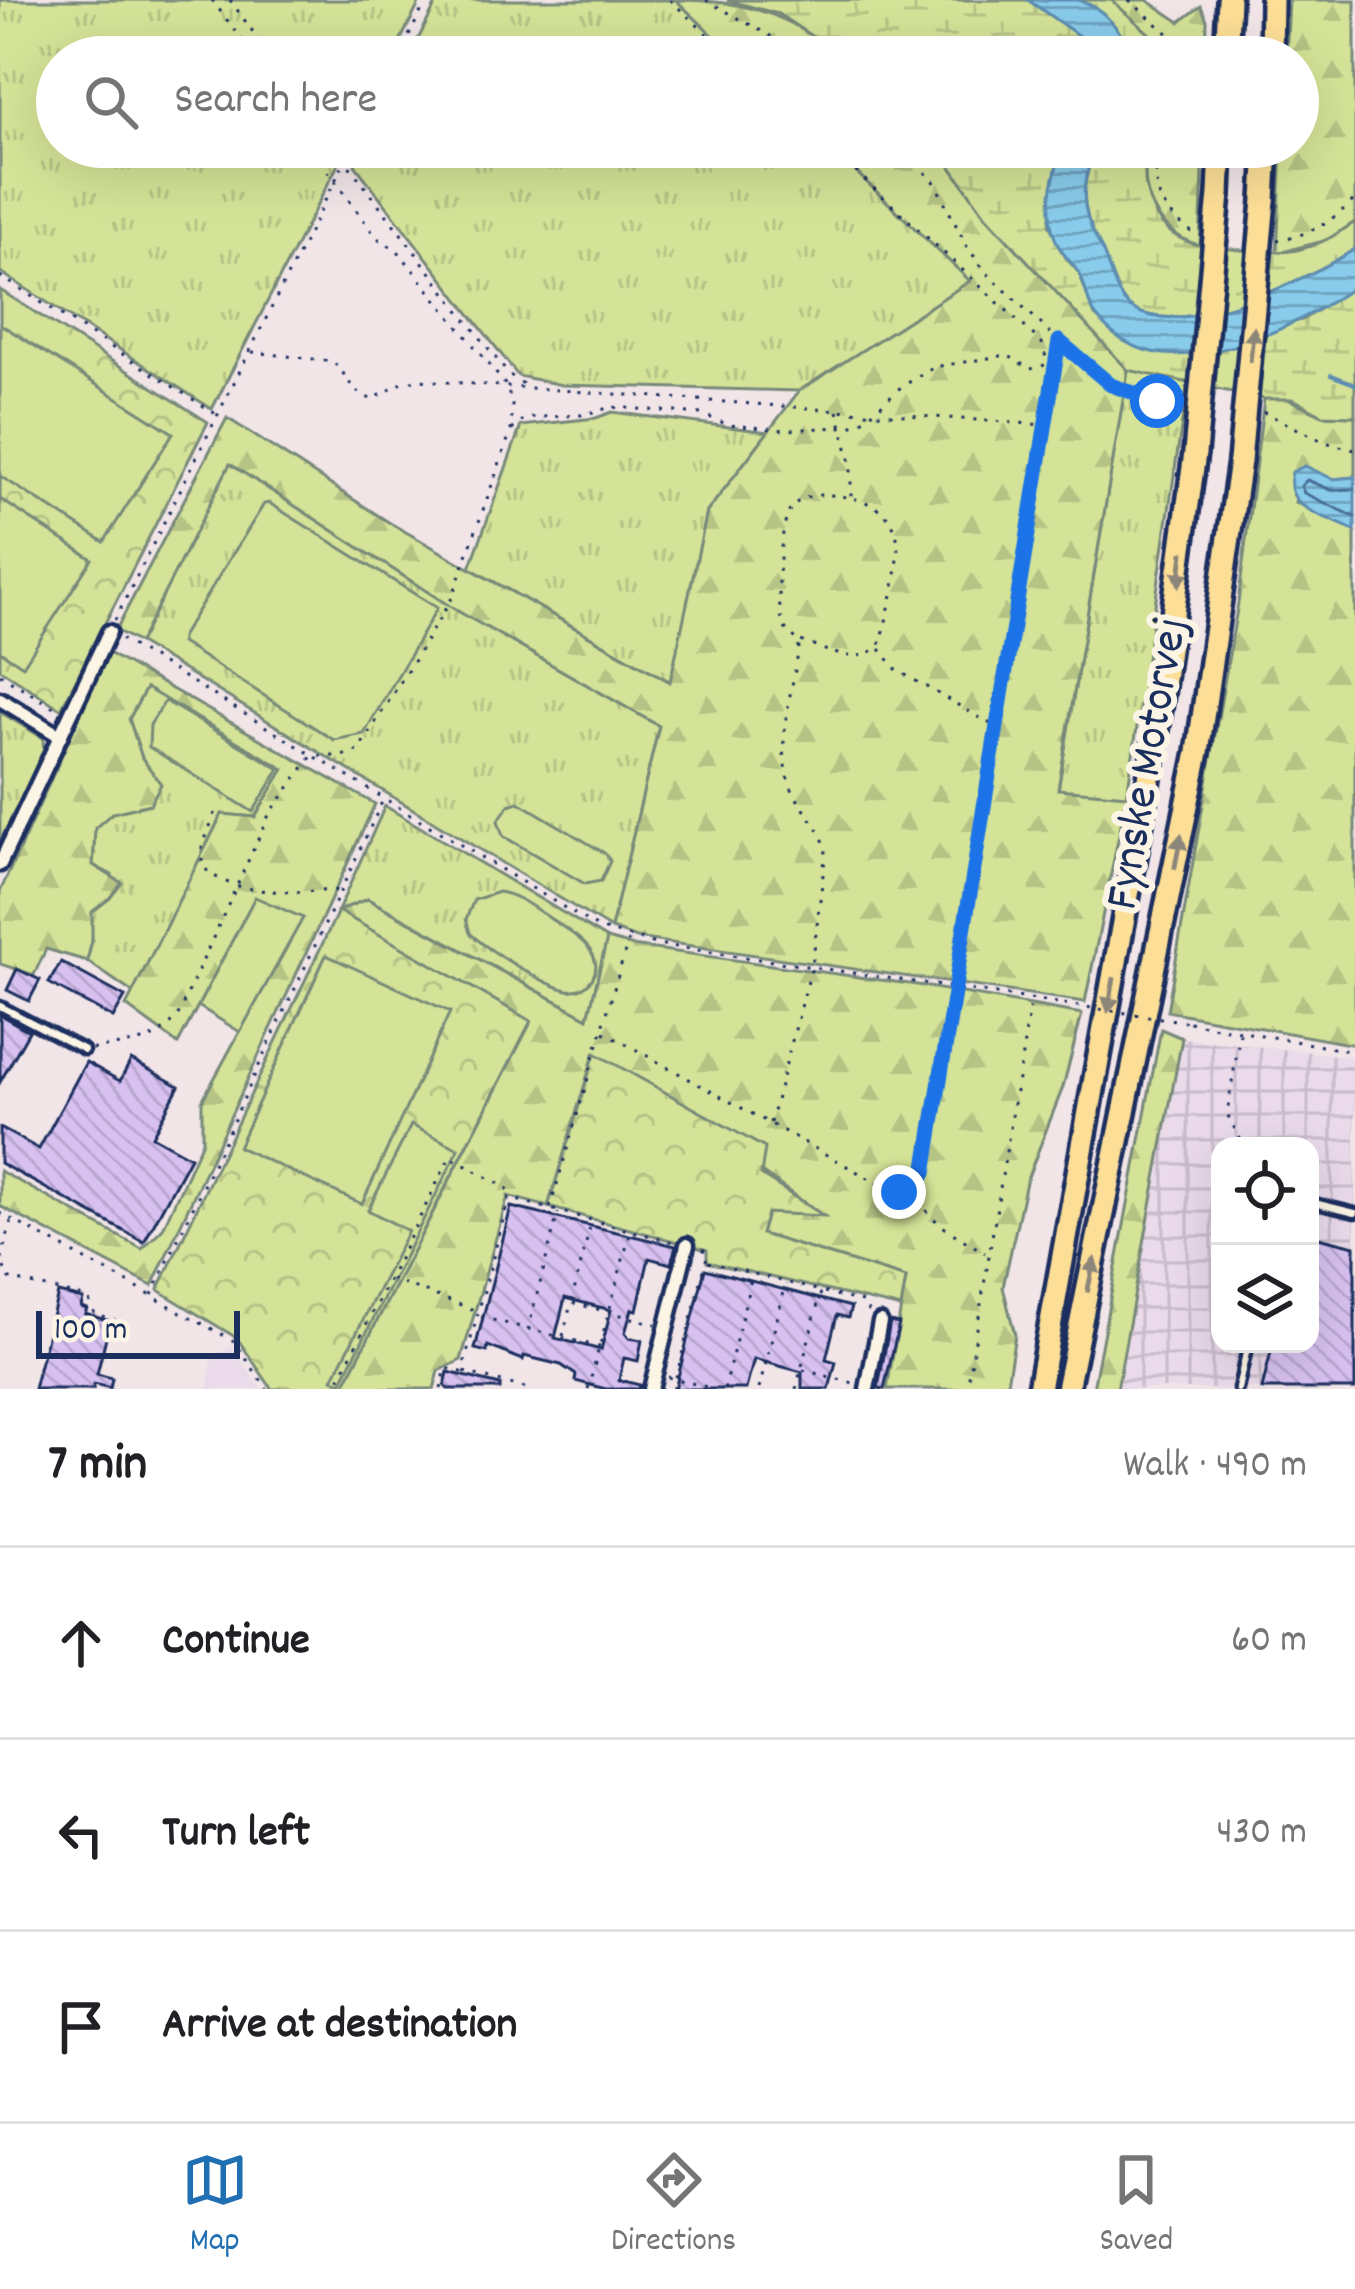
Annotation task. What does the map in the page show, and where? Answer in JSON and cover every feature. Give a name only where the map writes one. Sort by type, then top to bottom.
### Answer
[{"type":"highway","points":[[1227,36],[1229,0]]},
{"type":"highway","points":[[1271,36],[1272,0]]},
{"type":"highway","name":"Fynske Motorvej","points":[[1039,1389],[1155,745],[1195,453],[1220,168]]},
{"type":"highway","name":"Fynske Motorvej","points":[[1067,1389],[1198,752],[1240,460],[1266,168]]},
{"type":"street","points":[[0,864],[109,632]]},
{"type":"street","points":[[0,699],[60,736]]},
{"type":"street","points":[[651,1389],[687,1245]]},
{"type":"street","points":[[867,1388],[880,1322]]},
{"type":"lane","points":[[0,1006],[84,1050]]},
{"type":"lane","points":[[1319,1204],[1355,1213]]},
{"type":"lane","points":[[1238,1389],[1246,1353]]},
{"type":"path","points":[[212,0],[239,36]]},
{"type":"path","points":[[230,0],[256,36]]},
{"type":"path","points":[[409,36],[427,0]]},
{"type":"path","points":[[670,0],[709,36]]},
{"type":"path","points":[[706,0],[770,36]]},
{"type":"path","points":[[1129,0],[1170,36]]},
{"type":"path","points":[[312,756],[358,751],[458,584],[511,431],[512,405],[507,387],[398,251],[376,237],[326,168]]},
{"type":"path","points":[[341,168],[109,632],[598,928],[628,939],[1189,1022],[1355,1052]]},
{"type":"path","points":[[350,168],[508,374],[530,388]]},
{"type":"path","points":[[511,431],[525,418],[581,416],[612,407],[701,414],[730,425],[786,430],[840,427],[859,424],[901,387],[934,367],[1007,355],[1030,369],[1042,367],[1047,361],[1042,343],[852,168]]},
{"type":"path","points":[[921,168],[934,181],[984,270],[1059,341],[1111,385],[1132,396],[1201,406]]},
{"type":"path","points":[[1156,168],[1157,191],[1168,216],[1196,235],[1208,237]]},
{"type":"path","points":[[1270,240],[1300,236],[1319,227],[1355,199]]},
{"type":"path","points":[[0,276],[219,416]]},
{"type":"path","points":[[986,1254],[928,1214],[917,1198],[956,986],[1059,341]]},
{"type":"path","points":[[250,352],[331,361],[356,393],[373,399],[404,382],[419,380],[1045,425]]},
{"type":"path","points":[[838,409],[851,464],[851,498]]},
{"type":"path","points":[[1245,410],[1268,412],[1325,442],[1355,450]]},
{"type":"path","points":[[824,494],[887,511],[896,524],[899,544],[878,647],[862,658],[798,640],[786,631],[780,616],[784,525],[790,508],[803,498],[824,494]]},
{"type":"path","points":[[770,1124],[812,966],[826,850],[823,834],[789,782],[783,755],[798,640]]},
{"type":"path","points":[[878,647],[898,670],[997,728]]},
{"type":"path","points":[[0,674],[68,717]]},
{"type":"path","points":[[84,1050],[166,1033],[269,814],[312,756]]},
{"type":"path","points":[[152,1295],[383,800]]},
{"type":"path","points":[[215,813],[202,848],[202,865],[210,874],[238,885],[341,890]]},
{"type":"path","points":[[550,1209],[628,939]]},
{"type":"path","points":[[967,1389],[1031,1000]]},
{"type":"path","points":[[1239,1137],[1227,1114],[1240,1031]]},
{"type":"path","points":[[604,1032],[883,1186],[899,1192],[918,1187]]},
{"type":"path","points":[[334,1389],[450,1157],[507,1188],[509,1198],[462,1372]]},
{"type":"path","points":[[509,1198],[706,1251],[673,1389]]},
{"type":"path","points":[[528,1330],[558,1211]]},
{"type":"path","points":[[0,1214],[235,1341],[267,1389]]},
{"type":"path","points":[[12,1220],[1,1258],[10,1279],[88,1298],[95,1315],[115,1320]]},
{"type":"path","points":[[563,1337],[592,1220]]},
{"type":"path","points":[[588,1389],[631,1230]]},
{"type":"path","points":[[706,1262],[862,1302],[872,1319],[880,1322]]},
{"type":"path","points":[[724,1389],[752,1274]]},
{"type":"path","points":[[389,1278],[528,1330],[600,1347]]},
{"type":"path","points":[[759,1389],[786,1282]]},
{"type":"path","points":[[796,1389],[821,1291]]},
{"type":"path","points":[[571,1303],[666,1327]]},
{"type":"path","points":[[441,1389],[446,1368],[530,1389]]},
{"type":"path","points":[[801,1369],[867,1388]]},
{"type":"path","points":[[655,1374],[715,1389]]},
{"type":"path","points":[[492,1389],[495,1380]]},
{"type":"shaded area","points":[[1182,1038],[1355,1057],[1355,1389],[1117,1389]]},
{"type":"shaded area","points":[[232,1347],[261,1389],[208,1389],[212,1357]]},
{"type":"green space","points":[[0,0],[421,0],[403,36],[36,36],[36,168],[336,168],[212,409],[0,272]]},
{"type":"green space","points":[[438,0],[676,0],[714,36],[420,36]]},
{"type":"green space","points":[[676,0],[765,12],[813,36],[714,36]]},
{"type":"green space","points":[[727,0],[1028,0],[1080,36],[811,36],[778,14]]},
{"type":"green space","points":[[1079,0],[1111,0],[1152,36],[1121,36]]},
{"type":"green space","points":[[1111,0],[1147,0],[1180,22],[1201,6],[1207,36],[1152,36]]},
{"type":"green space","points":[[1289,0],[1355,0],[1355,222],[1328,240],[1277,253],[1281,168],[1319,168],[1319,36],[1287,36]]},
{"type":"green space","points":[[357,168],[852,168],[970,281],[799,391],[562,385],[518,376]]},
{"type":"green space","points":[[852,168],[952,168],[986,216],[1128,370],[1058,789],[1127,795],[1085,1002],[636,938],[611,929],[659,726],[456,610],[230,464],[139,643],[116,630],[227,418],[390,523],[670,682],[707,512],[799,391],[970,281]]},
{"type":"green space","points":[[952,168],[1058,168],[1049,224],[1079,273],[1095,316],[1133,344],[1302,320],[1355,286],[1355,416],[1323,415],[1293,399],[1264,399],[1128,370],[986,216]]},
{"type":"green space","points":[[1145,168],[1150,202],[1163,225],[1199,245],[1290,251],[1320,242],[1355,222],[1355,249],[1240,304],[1172,317],[1144,314],[1120,295],[1088,218],[1084,194],[1088,170]]},
{"type":"green space","points":[[1146,168],[1203,168],[1200,246],[1161,220],[1145,179]]},
{"type":"green space","points":[[0,290],[208,422],[61,709],[0,669]]},
{"type":"green space","points":[[0,324],[173,433],[104,542],[0,476]]},
{"type":"green space","points":[[1128,370],[1188,381],[1127,795],[1058,790]]},
{"type":"green space","points":[[1283,397],[1323,415],[1355,416],[1355,477],[1333,479],[1305,466],[1295,502],[1355,531],[1355,1045],[1167,1011],[1238,603],[1264,399]]},
{"type":"green space","points":[[612,412],[768,432],[707,512],[671,682],[470,568],[521,426]]},
{"type":"green space","points":[[229,463],[456,610],[659,726],[611,929],[139,643]]},
{"type":"green space","points":[[0,499],[92,559],[23,666],[0,651]]},
{"type":"green space","points":[[264,504],[437,608],[364,734],[334,740],[181,643]]},
{"type":"green space","points":[[108,653],[375,804],[152,1286],[0,1206],[0,1171],[142,1249],[163,1228],[202,1141],[202,1101],[302,918],[255,898],[178,1044],[126,1006],[222,814],[255,817],[284,769],[146,688],[129,719],[142,758],[161,784],[150,804],[112,813],[95,828],[93,865],[122,883],[92,912],[87,961],[46,949],[34,975],[0,964],[0,892]]},
{"type":"green space","points":[[146,687],[284,769],[255,817],[222,814],[133,993],[87,961],[91,912],[110,898],[112,875],[93,865],[95,828],[112,813],[150,804],[129,719]]},
{"type":"green space","points":[[165,701],[280,769],[253,812],[149,747],[150,725]]},
{"type":"green space","points":[[0,712],[43,738],[44,754],[0,845]]},
{"type":"green space","points":[[519,802],[606,854],[610,861],[601,881],[585,884],[503,836],[498,821],[509,805]]},
{"type":"green space","points":[[385,806],[607,939],[588,1018],[368,899],[338,911]]},
{"type":"green space","points":[[498,892],[524,901],[583,942],[596,969],[587,985],[568,990],[546,982],[470,933],[466,919],[474,900]]},
{"type":"green space","points":[[255,897],[303,918],[240,1032],[198,1006]]},
{"type":"green space","points":[[367,899],[588,1018],[607,939],[1082,1014],[1063,1087],[1026,1182],[1003,1287],[1015,1335],[1006,1389],[887,1389],[906,1278],[761,1234],[767,1213],[822,1215],[594,1054],[548,1207],[508,1196],[461,1360],[439,1371],[434,1389],[342,1389],[531,1022],[338,911]]},
{"type":"green space","points":[[338,911],[531,1021],[342,1389],[272,1389],[237,1338],[158,1290]]},
{"type":"green space","points":[[326,955],[450,1012],[362,1204],[238,1147]]},
{"type":"green space","points":[[1161,1029],[1182,1038],[1117,1389],[1093,1389]]},
{"type":"green space","points":[[595,1053],[765,1148],[761,1175],[824,1216],[767,1213],[761,1234],[906,1278],[901,1308],[707,1262],[707,1250],[548,1207]]},
{"type":"green space","points":[[411,1125],[459,1149],[341,1383],[333,1379],[408,1231],[368,1210]]},
{"type":"water","points":[[1028,0],[1078,0],[1105,15],[1121,36],[1079,36]]},
{"type":"water","points":[[1089,168],[1084,194],[1088,218],[1120,295],[1144,314],[1172,317],[1240,304],[1355,249],[1355,286],[1262,337],[1189,354],[1154,352],[1123,340],[1094,313],[1080,275],[1053,233],[1055,171]]},
{"type":"water","points":[[1305,466],[1333,479],[1355,477],[1355,531],[1300,504],[1291,485],[1292,472]]},
{"type":"building","points":[[61,962],[125,997],[113,1018],[49,983]]},
{"type":"building","points":[[17,969],[40,980],[29,1001],[7,990]]},
{"type":"building","points":[[0,1015],[29,1031],[0,1082]]},
{"type":"building","points":[[131,1060],[179,1086],[152,1136],[190,1157],[144,1242],[0,1163],[0,1128],[39,1149],[86,1062],[120,1081]]},
{"type":"building","points":[[511,1207],[676,1246],[671,1264],[649,1258],[637,1310],[632,1309],[625,1333],[642,1340],[638,1361],[624,1358],[619,1380],[640,1385],[639,1389],[606,1389],[575,1381],[576,1375],[561,1365],[524,1356],[523,1360],[488,1346],[487,1352],[475,1349]],"holes":[[[565,1298],[611,1310],[601,1350],[555,1338]]]},
{"type":"building","points":[[1319,1237],[1355,1246],[1355,1389],[1262,1389],[1271,1353],[1319,1353]]},
{"type":"building","points":[[705,1269],[851,1307],[848,1318],[837,1315],[826,1359],[836,1362],[829,1389],[802,1389],[802,1372],[754,1359],[746,1389],[675,1389]]},
{"type":"building","points":[[58,1293],[83,1299],[85,1314],[110,1321],[97,1374],[112,1378],[110,1388],[94,1384],[93,1389],[34,1389]]},
{"type":"building","points":[[890,1322],[899,1324],[884,1389],[878,1388]]},
{"type":"building","points":[[448,1372],[500,1385],[500,1389],[448,1389]]},
{"type":"waterway","points":[[1331,375],[1355,384]]},
{"type":"route","points":[[899,1192],[918,1187],[925,1173],[1059,341],[1111,385],[1157,401]]}]
